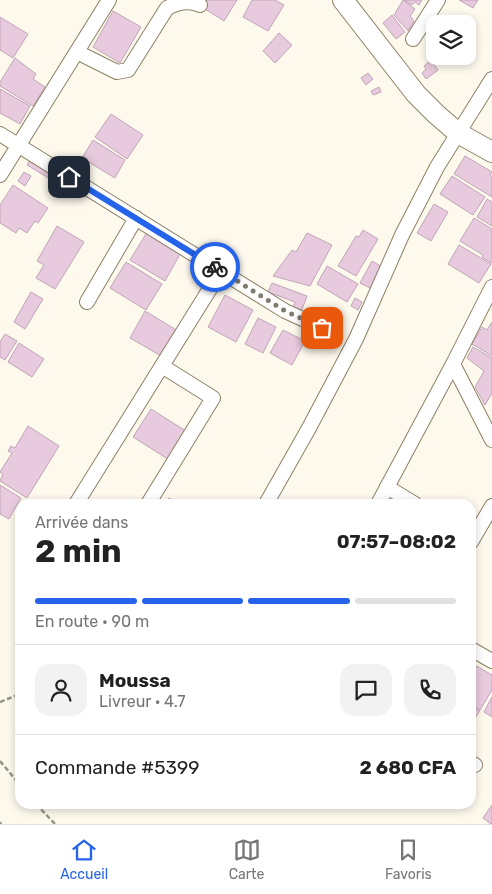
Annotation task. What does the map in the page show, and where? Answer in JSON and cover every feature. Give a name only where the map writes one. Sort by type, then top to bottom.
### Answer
[{"type":"main road","points":[[343,0],[416,94],[458,133],[492,152]]},
{"type":"street","points":[[0,175],[109,0]]},
{"type":"street","points":[[413,39],[438,0]]},
{"type":"street","points":[[77,52],[117,72],[128,70],[167,8],[177,3],[188,1],[200,5]]},
{"type":"street","points":[[269,499],[356,339],[402,235],[437,167],[492,79]]},
{"type":"street","points":[[0,134],[285,311],[322,328]]},
{"type":"street","points":[[87,302],[136,218]]},
{"type":"street","points":[[79,499],[221,271]]},
{"type":"street","points":[[380,499],[492,287]]},
{"type":"street","points":[[453,364],[492,440]]},
{"type":"street","points":[[151,499],[213,398],[162,366]]},
{"type":"street","points":[[386,487],[406,499]]},
{"type":"street","points":[[476,532],[492,506]]},
{"type":"street","points":[[476,652],[492,661]]},
{"type":"path","points":[[0,702],[15,696]]},
{"type":"path","points":[[0,761],[15,779]]},
{"type":"path","points":[[41,809],[55,824]]},
{"type":"building","points":[[206,0],[237,0],[224,21],[202,7]]},
{"type":"building","points":[[252,0],[275,0],[284,5],[268,31],[243,17]]},
{"type":"building","points":[[403,0],[415,9],[410,16],[414,21],[408,31],[394,15]]},
{"type":"building","points":[[404,0],[422,0],[419,5],[415,2],[412,5]]},
{"type":"building","points":[[459,0],[478,0],[473,8]]},
{"type":"building","points":[[113,11],[141,27],[120,63],[93,47]]},
{"type":"building","points":[[392,15],[405,32],[396,39],[383,23]]},
{"type":"building","points":[[0,17],[28,34],[13,58],[0,50]]},
{"type":"building","points":[[279,33],[292,45],[275,63],[263,51]]},
{"type":"building","points":[[15,58],[36,74],[33,79],[45,87],[33,106],[0,86],[0,82]]},
{"type":"building","points":[[426,64],[434,65],[438,70],[426,79],[422,73],[426,69],[424,66]]},
{"type":"building","points":[[368,73],[373,79],[366,85],[361,78]]},
{"type":"building","points":[[379,87],[381,92],[373,95],[371,91]]},
{"type":"building","points":[[0,89],[30,106],[20,124],[0,113]]},
{"type":"building","points":[[111,114],[143,135],[127,159],[95,137]]},
{"type":"building","points":[[93,140],[125,160],[115,178],[82,158]]},
{"type":"building","points":[[32,156],[55,170],[50,179],[27,165]]},
{"type":"building","points":[[465,156],[492,172],[490,175],[492,177],[492,197],[454,174]]},
{"type":"building","points":[[24,172],[31,176],[25,186],[18,181]]},
{"type":"building","points":[[452,176],[485,197],[473,215],[440,194]]},
{"type":"building","points":[[13,185],[48,208],[38,223],[35,221],[27,233],[19,228],[16,233],[0,223],[0,205]]},
{"type":"building","points":[[487,199],[492,202],[492,226],[477,217]]},
{"type":"building","points":[[434,204],[448,212],[431,241],[417,233]]},
{"type":"building","points":[[474,218],[492,229],[492,263],[460,241]]},
{"type":"building","points":[[57,226],[84,242],[55,289],[36,278],[44,265],[37,261]]},
{"type":"building","points":[[149,229],[183,249],[165,281],[130,260]]},
{"type":"building","points":[[363,230],[378,239],[356,276],[338,266],[356,236],[359,237]]},
{"type":"building","points":[[307,233],[332,245],[310,286],[273,276],[292,250],[296,252]]},
{"type":"building","points":[[459,245],[491,264],[479,283],[448,264]]},
{"type":"building","points":[[372,261],[382,267],[370,288],[360,283]]},
{"type":"building","points":[[126,262],[162,284],[146,310],[110,288]]},
{"type":"building","points":[[327,266],[358,284],[347,302],[317,284]]},
{"type":"building","points":[[207,267],[217,273],[212,280],[202,274]]},
{"type":"building","points":[[272,283],[307,296],[301,312],[293,308],[295,302],[268,292]]},
{"type":"building","points":[[31,292],[43,299],[25,329],[14,322]]},
{"type":"building","points":[[225,295],[253,310],[236,342],[208,327]]},
{"type":"building","points":[[355,298],[362,302],[358,310],[351,306]]},
{"type":"building","points":[[145,311],[178,331],[163,357],[130,338]]},
{"type":"building","points":[[258,318],[276,327],[263,353],[245,344]]},
{"type":"building","points":[[492,322],[492,356],[472,344],[482,327],[487,330]]},
{"type":"building","points":[[283,330],[305,341],[292,365],[270,353]]},
{"type":"building","points":[[5,334],[17,341],[5,360],[0,357],[0,342]]},
{"type":"building","points":[[19,343],[44,359],[32,377],[8,362]]},
{"type":"building","points":[[473,347],[492,358],[492,393],[485,405],[475,387],[484,371],[467,358]]},
{"type":"building","points":[[151,409],[189,433],[171,461],[133,437]]},
{"type":"building","points":[[28,426],[59,446],[27,498],[0,481],[3,474],[0,472],[12,453],[8,451],[11,446],[15,448]]},
{"type":"building","points":[[0,485],[21,498],[15,499],[15,508],[9,519],[0,514]]},
{"type":"building","points":[[477,666],[492,675],[492,690],[480,710],[476,708]]},
{"type":"building","points":[[492,697],[492,717],[484,712]]},
{"type":"building","points":[[476,708],[480,710],[476,717]]},
{"type":"building","points":[[492,805],[492,824],[491,824],[483,818]]},
{"type":"way so far","points":[[215,267],[285,311],[322,328]]},
{"type":"route","points":[[69,177],[215,267]]}]
